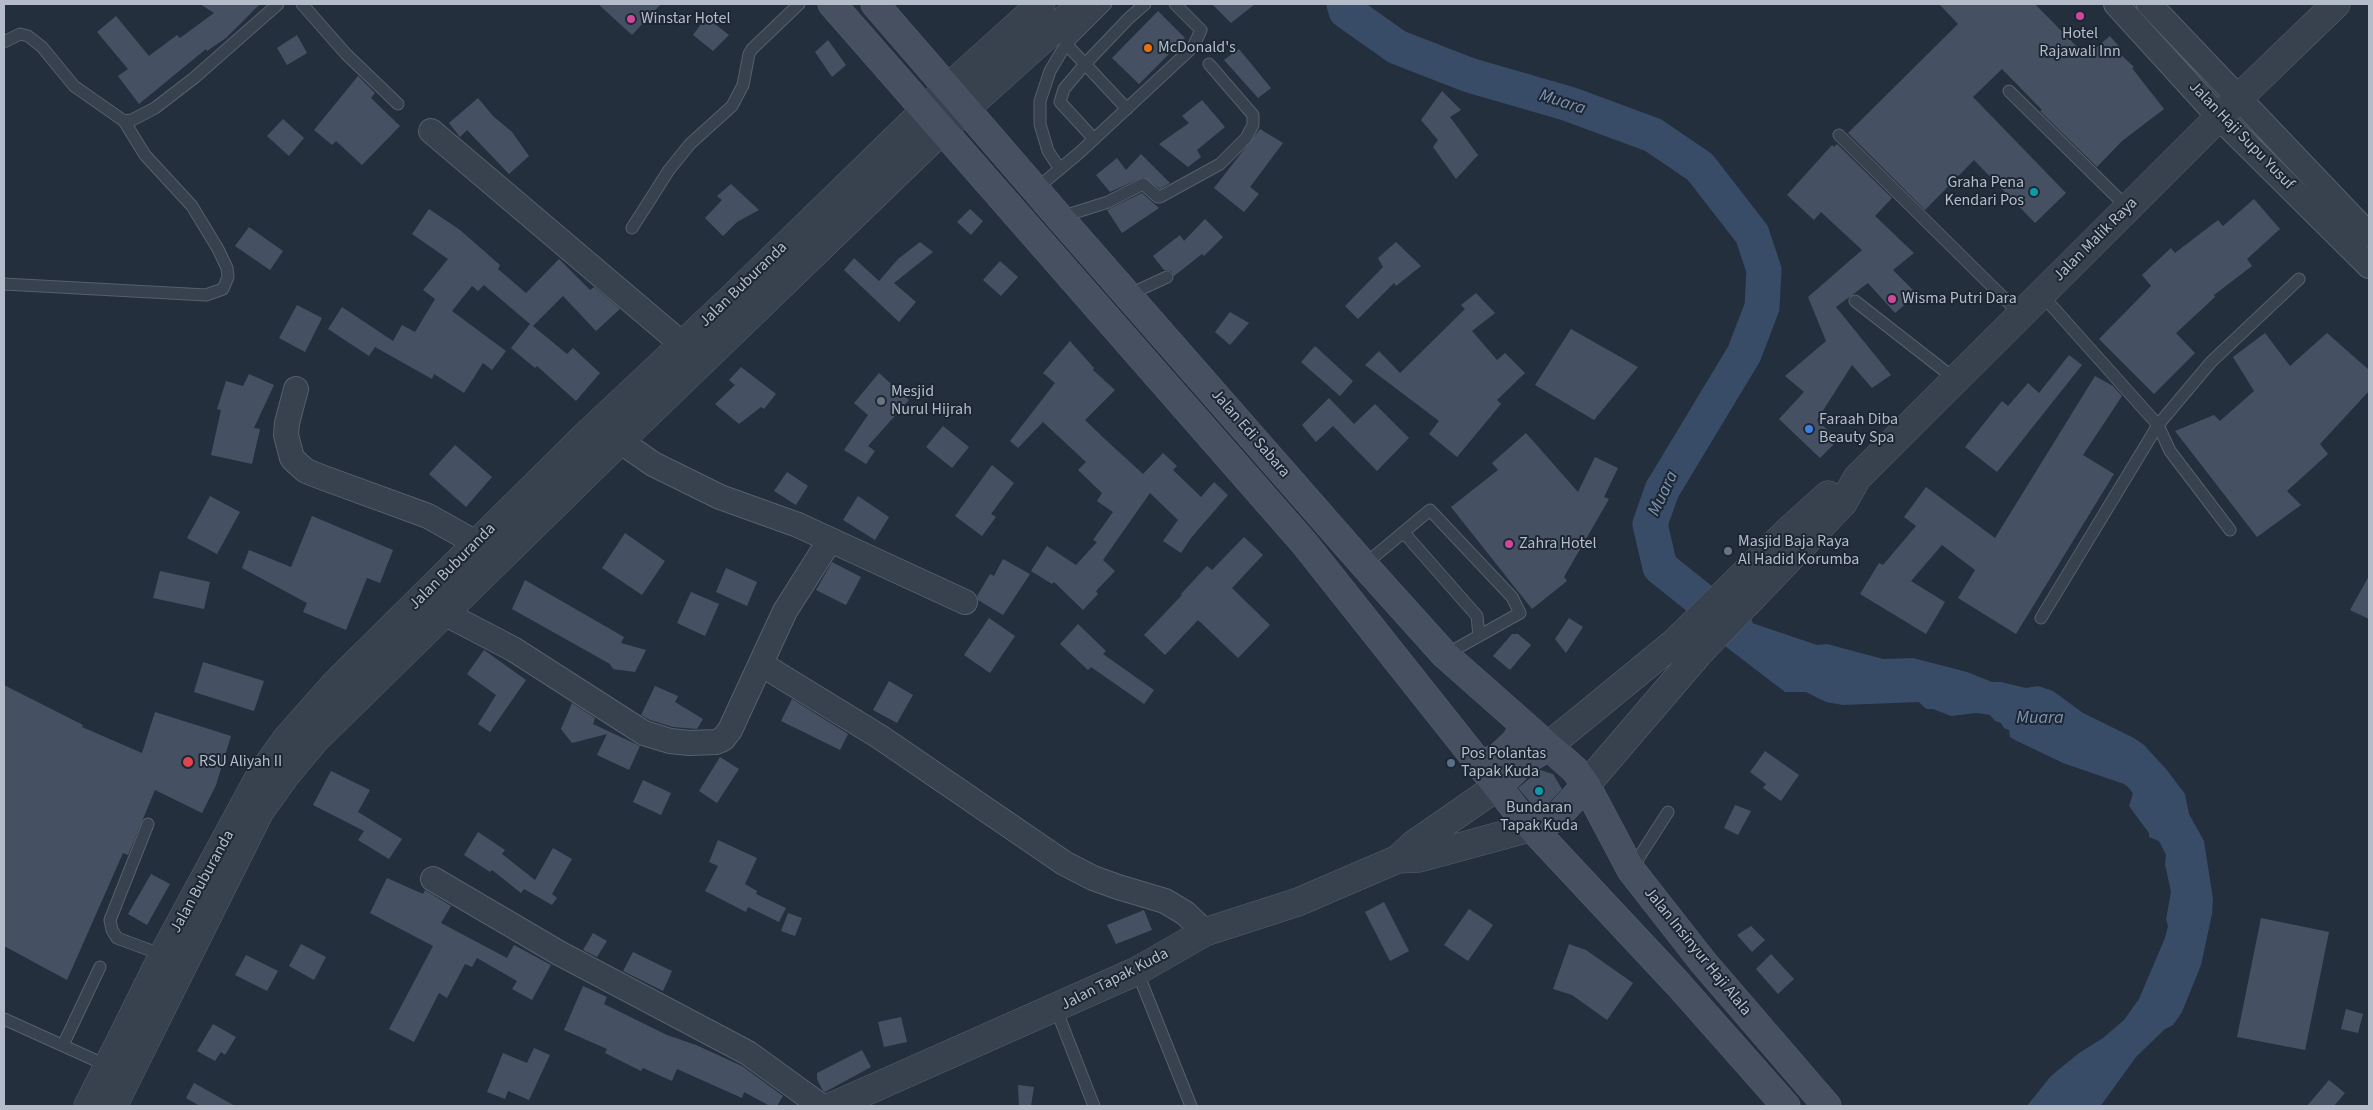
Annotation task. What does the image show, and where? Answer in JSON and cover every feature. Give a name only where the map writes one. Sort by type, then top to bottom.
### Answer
[{"type":"main road","name":"Jalan Edi Sabara","points":[[832,4],[1304,543],[1498,786]]},
{"type":"main road","name":"Jalan Edi Sabara","points":[[875,4],[1060,218],[1445,655],[1547,746]]},
{"type":"main road","points":[[1481,764],[1499,757],[1516,741],[1524,726]]},
{"type":"main road","points":[[1547,746],[1564,759],[1586,785],[1556,818],[1533,827],[1520,815],[1498,786],[1522,763],[1547,746]]},
{"type":"main road","name":"Jalan Insinyur Haji Alala","points":[[1586,785],[1631,870],[1703,962],[1827,1106]]},
{"type":"main road","name":"Jalan Insinyur Haji Alala","points":[[1533,827],[1786,1106]]},
{"type":"street","name":"Jalan Buburanda","points":[[88,1106],[163,955],[262,774],[288,737],[335,684],[476,543],[948,88],[1041,4]]},
{"type":"street","name":"Jalan Buburanda","points":[[114,1106],[260,811],[285,776],[315,740],[620,441],[942,130],[1082,4]]},
{"type":"street","name":"Jalan Haji Supu Yusuf","points":[[2116,4],[2219,117],[2369,266]]},
{"type":"street","name":"Jalan Haji Supu Yusuf","points":[[2148,4],[2240,97],[2369,235]]},
{"type":"street","name":"Jalan Malik Raya","points":[[1691,644],[1728,607],[1843,504],[1857,478],[2041,293],[2336,4]]},
{"type":"street","points":[[431,131],[682,344]]},
{"type":"street","points":[[296,390],[286,423],[286,434],[292,458],[298,464],[324,478],[428,516],[476,543]]},
{"type":"street","points":[[620,441],[653,464],[720,497],[798,525],[965,602]]},
{"type":"street","points":[[444,613],[514,649],[644,733],[660,740],[705,743],[723,739],[730,730],[785,611],[830,540]]},
{"type":"street","points":[[1547,746],[1691,644]]},
{"type":"street","points":[[1586,785],[1691,644]]},
{"type":"street","points":[[761,664],[880,737],[1064,863],[1093,878],[1165,901],[1185,914],[1205,932]]},
{"type":"street","name":"Jalan Tapak Kuda","points":[[833,1106],[1056,1009],[1137,971],[1205,932],[1298,902],[1398,859],[1413,845],[1498,786]]},
{"type":"street","name":"Jalan Tapak Kuda","points":[[1398,859],[1419,858],[1533,827]]},
{"type":"street","points":[[433,879],[559,953],[748,1053],[821,1106]]},
{"type":"lane","points":[[124,121],[132,120],[155,108],[194,78],[278,4]]},
{"type":"lane","points":[[318,4],[305,8],[346,54],[398,104]]},
{"type":"lane","points":[[632,228],[669,170],[690,144],[732,106],[743,85],[752,49],[799,4]]},
{"type":"lane","points":[[1060,169],[1048,151],[1040,124],[1040,101],[1050,71],[1066,44],[1106,4]]},
{"type":"lane","points":[[1094,139],[1060,102],[1064,89],[1085,64],[1145,4]]},
{"type":"lane","points":[[1036,190],[1193,47],[1201,30],[1175,4]]},
{"type":"lane","points":[[4,42],[20,34],[28,36],[42,47],[74,86],[124,121],[146,155],[178,188],[192,206],[218,249],[227,268],[228,277],[223,289],[206,295],[4,284]]},
{"type":"lane","points":[[1066,44],[1127,109]]},
{"type":"lane","points":[[1060,218],[1108,202],[1142,184],[1160,197],[1220,164],[1246,138],[1252,126],[1253,114],[1209,64]]},
{"type":"lane","points":[[2008,91],[2128,208]]},
{"type":"lane","points":[[1839,135],[2021,315]]},
{"type":"lane","points":[[1128,294],[1167,277]]},
{"type":"lane","points":[[2041,618],[2158,425],[2212,362],[2299,279]]},
{"type":"lane","points":[[2041,293],[2158,425],[2175,458],[2230,530]]},
{"type":"lane","points":[[1855,301],[1955,379]]},
{"type":"lane","points":[[1364,565],[1405,534],[1430,510],[1512,597],[1520,613],[1445,655]]},
{"type":"lane","points":[[1405,534],[1478,616],[1479,636]]},
{"type":"lane","points":[[1631,870],[1668,812]]},
{"type":"lane","points":[[148,824],[110,920],[112,930],[117,938],[163,955]]},
{"type":"lane","points":[[63,1045],[100,966]]},
{"type":"lane","points":[[1137,971],[1191,1106]]},
{"type":"lane","points":[[1056,1009],[1094,1106]]},
{"type":"lane","points":[[4,1019],[108,1066]]},
{"type":"water","name":"Muara","points":[[1743,620],[1817,645],[1827,644],[1883,659],[1913,658],[1967,672],[1992,682],[2001,682],[2026,688],[2038,686],[2053,691],[2083,713],[2134,738],[2144,745],[2185,794],[2189,814],[2204,841],[2213,899],[2212,914],[2201,965],[2182,1012],[2173,1025],[2165,1029],[2136,1057],[2102,1104],[2099,1106],[2027,1106],[2051,1076],[2124,1020],[2139,999],[2165,938],[2171,892],[2165,864],[2166,855],[2159,841],[2149,837],[2149,833],[2129,806],[2133,794],[2130,789],[2124,784],[2063,763],[2015,740],[2010,737],[2009,730],[2004,728],[2001,723],[1995,721],[1990,715],[1976,713],[1951,716],[1933,709],[1926,709],[1919,702],[1843,705],[1826,702],[1806,692],[1785,692],[1725,646]]},
{"type":"building","points":[[200,4],[260,4],[226,38],[207,51],[206,49],[139,104],[118,76],[128,69],[97,32],[116,16],[149,56],[177,35],[180,38],[214,13]]},
{"type":"building","name":"Winstar Hotel","points":[[598,4],[661,4],[632,35]]},
{"type":"building","points":[[1212,4],[1255,4],[1231,23]]},
{"type":"building","points":[[1939,4],[2035,4],[2086,56],[2110,36],[2121,49],[2118,52],[2134,67],[2132,68],[2164,109],[2122,141],[2097,167],[2040,111],[2042,110],[2002,69],[1973,97],[2066,193],[2035,223],[1974,160],[1925,210],[1848,133],[1958,24]]},
{"type":"building","name":"McDonald's","points":[[1158,11],[1185,38],[1139,84],[1112,58]]},
{"type":"building","points":[[706,17],[729,35],[713,51],[693,35]]},
{"type":"building","points":[[297,35],[307,53],[287,65],[277,48]]},
{"type":"building","points":[[828,40],[846,65],[832,77],[815,52]]},
{"type":"building","points":[[1239,49],[1271,88],[1258,98],[1224,60]]},
{"type":"building","points":[[358,76],[375,93],[371,98],[400,126],[362,165],[336,141],[332,145],[314,130]]},
{"type":"building","points":[[1442,91],[1461,110],[1450,117],[1478,155],[1456,179],[1433,147],[1438,140],[1421,120]]},
{"type":"building","points":[[478,98],[493,116],[512,132],[529,156],[509,174],[467,130],[460,137],[449,123]]},
{"type":"building","points":[[1202,100],[1225,127],[1197,150],[1201,157],[1188,167],[1159,144],[1189,123],[1182,116]]},
{"type":"building","points":[[283,119],[304,138],[289,156],[267,136]]},
{"type":"building","points":[[1260,129],[1283,143],[1250,187],[1259,194],[1244,212],[1214,188]]},
{"type":"building","points":[[1837,144],[1892,198],[1875,216],[1914,253],[1893,270],[1917,294],[1895,313],[1868,283],[1836,307],[1891,375],[1872,388],[1852,365],[1817,420],[1838,440],[1820,458],[1779,419],[1804,392],[1785,376],[1826,341],[1808,297],[1862,250],[1821,212],[1814,220],[1787,195],[1832,145],[1834,147]]},
{"type":"building","points":[[1141,154],[1170,183],[1160,189],[1143,177],[1110,192],[1096,175],[1117,158],[1126,170]]},
{"type":"building","points":[[731,184],[759,210],[737,222],[723,236],[705,218],[722,200],[717,196]]},
{"type":"building","points":[[1142,193],[1159,208],[1122,233],[1107,210]]},
{"type":"building","points":[[2254,199],[2280,229],[2247,259],[2252,266],[2214,295],[2215,297],[2176,333],[2195,353],[2154,394],[2099,339],[2151,286],[2142,275],[2171,248],[2175,253],[2218,220],[2223,226]]},
{"type":"building","points":[[429,209],[460,230],[500,265],[498,269],[526,293],[559,259],[590,290],[594,287],[620,309],[596,331],[563,296],[533,326],[567,354],[573,348],[600,373],[576,401],[537,366],[535,368],[511,348],[530,324],[484,285],[478,291],[472,286],[452,311],[506,351],[492,370],[483,363],[464,393],[434,374],[432,379],[375,347],[369,356],[328,329],[342,307],[393,341],[402,325],[415,332],[435,299],[423,290],[448,259],[412,234]]},
{"type":"building","points":[[970,209],[983,221],[971,235],[957,222]]},
{"type":"building","points":[[1205,219],[1223,237],[1204,256],[1202,254],[1174,276],[1171,271],[1164,270],[1153,256],[1180,235],[1184,241]]},
{"type":"building","points":[[249,227],[283,251],[270,270],[235,246]]},
{"type":"building","points":[[920,242],[933,252],[894,283],[916,302],[899,322],[844,270],[854,258],[879,281],[898,259]]},
{"type":"building","points":[[1396,242],[1421,266],[1396,286],[1394,283],[1358,319],[1345,306],[1383,267],[1378,258]]},
{"type":"building","points":[[1000,261],[1018,277],[1001,296],[983,280]]},
{"type":"building","points":[[1476,293],[1495,313],[1472,331],[1497,360],[1505,353],[1525,373],[1497,400],[1501,404],[1457,457],[1429,434],[1439,421],[1365,365],[1379,351],[1400,373],[1465,309],[1461,305]]},
{"type":"building","points":[[297,305],[322,318],[305,352],[279,338]]},
{"type":"building","points":[[1230,312],[1249,323],[1230,345],[1215,332]]},
{"type":"building","points":[[1571,329],[1638,367],[1594,420],[1535,385]]},
{"type":"building","points":[[2265,333],[2290,366],[2327,333],[2369,370],[2369,391],[2320,444],[2328,454],[2287,491],[2301,505],[2257,537],[2175,431],[2214,415],[2220,421],[2254,391],[2233,357]]},
{"type":"building","points":[[1070,341],[1094,368],[1093,370],[1115,390],[1085,420],[1143,474],[1163,453],[1177,466],[1173,470],[1201,497],[1214,482],[1228,495],[1191,538],[1181,553],[1163,541],[1178,520],[1150,493],[1103,560],[1115,571],[1096,591],[1098,594],[1083,610],[1054,582],[1052,584],[1031,571],[1047,546],[1076,565],[1097,542],[1093,540],[1113,512],[1097,501],[1102,493],[1078,470],[1086,462],[1043,422],[1018,448],[1010,441],[1055,383],[1043,373]]},
{"type":"building","points":[[1315,346],[1353,381],[1340,396],[1301,362]]},
{"type":"building","points":[[2069,355],[2082,365],[1997,472],[1965,447],[2002,401],[2008,406],[2028,383],[2039,393]]},
{"type":"building","points":[[741,367],[776,394],[764,409],[761,407],[739,424],[715,404],[735,385],[729,380]]},
{"type":"building","name":"Mesjid Nurul Hijrah","points":[[879,373],[909,400],[868,446],[875,451],[866,464],[844,450],[868,415],[854,403]]},
{"type":"building","points":[[249,374],[274,385],[254,428],[260,429],[252,464],[211,455],[221,410],[217,409],[226,381],[243,386]]},
{"type":"building","points":[[2095,376],[2113,386],[2122,396],[2083,455],[2114,474],[2016,634],[1958,598],[1975,570],[1942,545],[1911,581],[1945,602],[1926,634],[1860,594],[1879,563],[1883,565],[1916,526],[1904,517],[1926,487],[1995,538]]},
{"type":"building","points":[[1329,398],[1354,424],[1375,404],[1409,438],[1377,471],[1333,426],[1316,442],[1302,425]]},
{"type":"building","points":[[943,426],[969,447],[952,468],[926,447]]},
{"type":"building","points":[[1526,433],[1578,492],[1595,457],[1618,468],[1604,497],[1609,499],[1564,577],[1567,581],[1532,609],[1451,507],[1498,470],[1492,463]]},
{"type":"building","points":[[455,445],[492,477],[466,507],[429,474]]},
{"type":"building","points":[[992,465],[1014,483],[991,514],[996,517],[982,536],[955,516]]},
{"type":"building","points":[[787,472],[808,486],[796,505],[774,491]]},
{"type":"building","points":[[210,496],[240,512],[217,554],[187,538]]},
{"type":"building","points":[[858,496],[889,517],[875,540],[843,520]]},
{"type":"building","points":[[312,516],[393,550],[380,583],[367,578],[346,630],[303,612],[307,603],[242,568],[249,550],[291,567]]},
{"type":"building","points":[[625,533],[665,561],[642,595],[602,568]]},
{"type":"building","points":[[1244,537],[1263,555],[1232,588],[1270,625],[1238,658],[1198,620],[1165,655],[1144,635],[1207,566],[1212,570]]},
{"type":"building","points":[[1003,559],[1030,574],[1003,615],[978,600],[977,596],[990,574],[994,576]]},
{"type":"building","points":[[832,562],[861,577],[846,605],[816,590]]},
{"type":"building","points":[[726,568],[757,582],[747,606],[716,592]]},
{"type":"building","points":[[160,571],[210,582],[204,609],[153,598]]},
{"type":"building","points":[[2369,576],[2369,619],[2350,610]]},
{"type":"building","points":[[525,580],[624,637],[621,643],[646,650],[635,672],[613,669],[610,664],[512,609]]},
{"type":"building","points":[[691,592],[719,604],[705,636],[677,623]]},
{"type":"building","points":[[989,618],[1015,636],[990,673],[964,655]]},
{"type":"building","points":[[1569,618],[1583,627],[1566,653],[1555,639]]},
{"type":"building","points":[[1078,624],[1106,651],[1103,654],[1154,690],[1144,704],[1091,667],[1088,670],[1060,644]]},
{"type":"building","points":[[1512,634],[1518,634],[1531,645],[1510,670],[1493,656]]},
{"type":"building","points":[[484,650],[526,680],[490,732],[478,724],[496,695],[467,674]]},
{"type":"building","points":[[203,662],[264,681],[254,711],[194,692]]},
{"type":"building","points":[[889,681],[913,695],[897,723],[873,710]]},
{"type":"building","points":[[4,685],[83,725],[82,727],[142,753],[155,712],[231,736],[216,785],[202,813],[155,790],[128,855],[123,853],[67,980],[4,946]]},
{"type":"building","points":[[655,686],[678,696],[675,702],[703,719],[697,729],[673,727],[650,720],[641,715]]},
{"type":"building","points":[[792,699],[848,734],[840,750],[781,721]]},
{"type":"building","points":[[572,703],[595,718],[593,724],[640,746],[629,770],[597,755],[607,734],[572,743],[561,729]]},
{"type":"building","points":[[1765,751],[1799,775],[1781,801],[1763,788],[1766,784],[1750,772]]},
{"type":"building","points":[[720,757],[739,769],[717,803],[699,791]]},
{"type":"building","name":"Bundaran Tapak Kuda","points":[[1540,770],[1553,774],[1562,789],[1547,805],[1536,809],[1518,788]]},
{"type":"building","points":[[331,771],[370,790],[358,812],[402,839],[389,859],[358,840],[364,831],[313,805]]},
{"type":"building","points":[[643,780],[671,793],[661,815],[633,802]]},
{"type":"building","points":[[1735,805],[1751,811],[1738,835],[1724,828]]},
{"type":"building","points":[[478,832],[505,850],[502,854],[535,880],[553,848],[572,859],[552,894],[557,898],[552,905],[524,889],[521,893],[492,870],[490,872],[464,855]]},
{"type":"building","points":[[718,840],[757,858],[745,884],[757,891],[756,894],[786,908],[779,922],[748,907],[746,912],[705,891],[718,866],[709,862]]},
{"type":"building","points":[[151,874],[170,884],[147,925],[128,914]]},
{"type":"building","points":[[387,878],[423,894],[425,890],[451,906],[441,923],[507,958],[514,945],[551,965],[532,1000],[512,989],[517,981],[477,958],[472,967],[465,964],[447,998],[439,993],[414,1042],[389,1029],[433,946],[370,913]]},
{"type":"building","points":[[1384,902],[1409,951],[1390,961],[1365,912]]},
{"type":"building","points":[[1469,909],[1493,925],[1468,961],[1444,945]]},
{"type":"building","points":[[1144,910],[1152,930],[1116,944],[1107,925]]},
{"type":"building","points":[[788,913],[802,918],[795,936],[781,931]]},
{"type":"building","points":[[2261,918],[2329,932],[2305,1050],[2237,1037]]},
{"type":"building","points":[[1751,926],[1765,940],[1752,952],[1737,935]]},
{"type":"building","points":[[593,933],[607,941],[597,957],[583,950]]},
{"type":"building","points":[[301,944],[326,957],[314,980],[289,966]]},
{"type":"building","points":[[1569,944],[1586,950],[1633,983],[1607,1020],[1572,995],[1553,989]]},
{"type":"building","points":[[633,952],[672,971],[663,991],[623,971]]},
{"type":"building","points":[[1771,954],[1794,979],[1778,994],[1756,969]]},
{"type":"building","points":[[246,955],[278,971],[267,991],[235,975]]},
{"type":"building","points":[[583,986],[607,997],[604,1004],[667,1035],[696,1045],[742,1066],[783,1096],[777,1106],[770,1106],[744,1092],[742,1098],[677,1069],[672,1081],[643,1068],[641,1071],[605,1053],[607,1049],[564,1030]]},
{"type":"building","points":[[2346,1009],[2363,1014],[2358,1033],[2341,1029]]},
{"type":"building","points":[[901,1017],[907,1042],[884,1047],[878,1022]]},
{"type":"building","points":[[213,1024],[236,1037],[225,1055],[221,1052],[215,1061],[197,1051]]},
{"type":"building","points":[[534,1048],[550,1055],[529,1100],[508,1091],[505,1099],[487,1092],[503,1053],[527,1063]]},
{"type":"building","points":[[862,1050],[871,1067],[825,1092],[823,1091],[817,1079],[817,1073]]},
{"type":"building","points":[[2329,1080],[2345,1093],[2334,1106],[2307,1106]]},
{"type":"building","points":[[194,1083],[235,1106],[200,1106],[186,1098]]},
{"type":"building","points":[[1018,1085],[1034,1087],[1031,1106],[1019,1106]]},
{"type":"waterway","name":"Muara","points":[[1344,4],[1346,11],[1397,47],[1469,75],[1569,104],[1653,135],[1700,167],[1752,234],[1764,270],[1762,307],[1744,354],[1662,490],[1650,524],[1660,567],[1736,628]]},
{"type":"place","name":"Hotel Rajawali Inn","points":[[2080,16]]},
{"type":"place","name":"Winstar Hotel","points":[[631,19]]},
{"type":"place","name":"McDonald's","points":[[1148,48]]},
{"type":"place","name":"Graha Pena Kendari Pos","points":[[2034,192]]},
{"type":"place","name":"Wisma Putri Dara","points":[[1892,299]]},
{"type":"place","name":"Mesjid Nurul Hijrah","points":[[881,401]]},
{"type":"place","name":"Faraah Diba Beauty Spa","points":[[1809,429]]},
{"type":"place","name":"Zahra Hotel","points":[[1509,544]]},
{"type":"place","name":"Masjid Baja Raya Al Hadid Korumba","points":[[1728,551]]},
{"type":"place","name":"RSU Aliyah II","points":[[188,762]]},
{"type":"place","name":"Pos Polantas Tapak Kuda","points":[[1451,763]]},
{"type":"place","name":"Bundaran Tapak Kuda","points":[[1539,791]]}]
